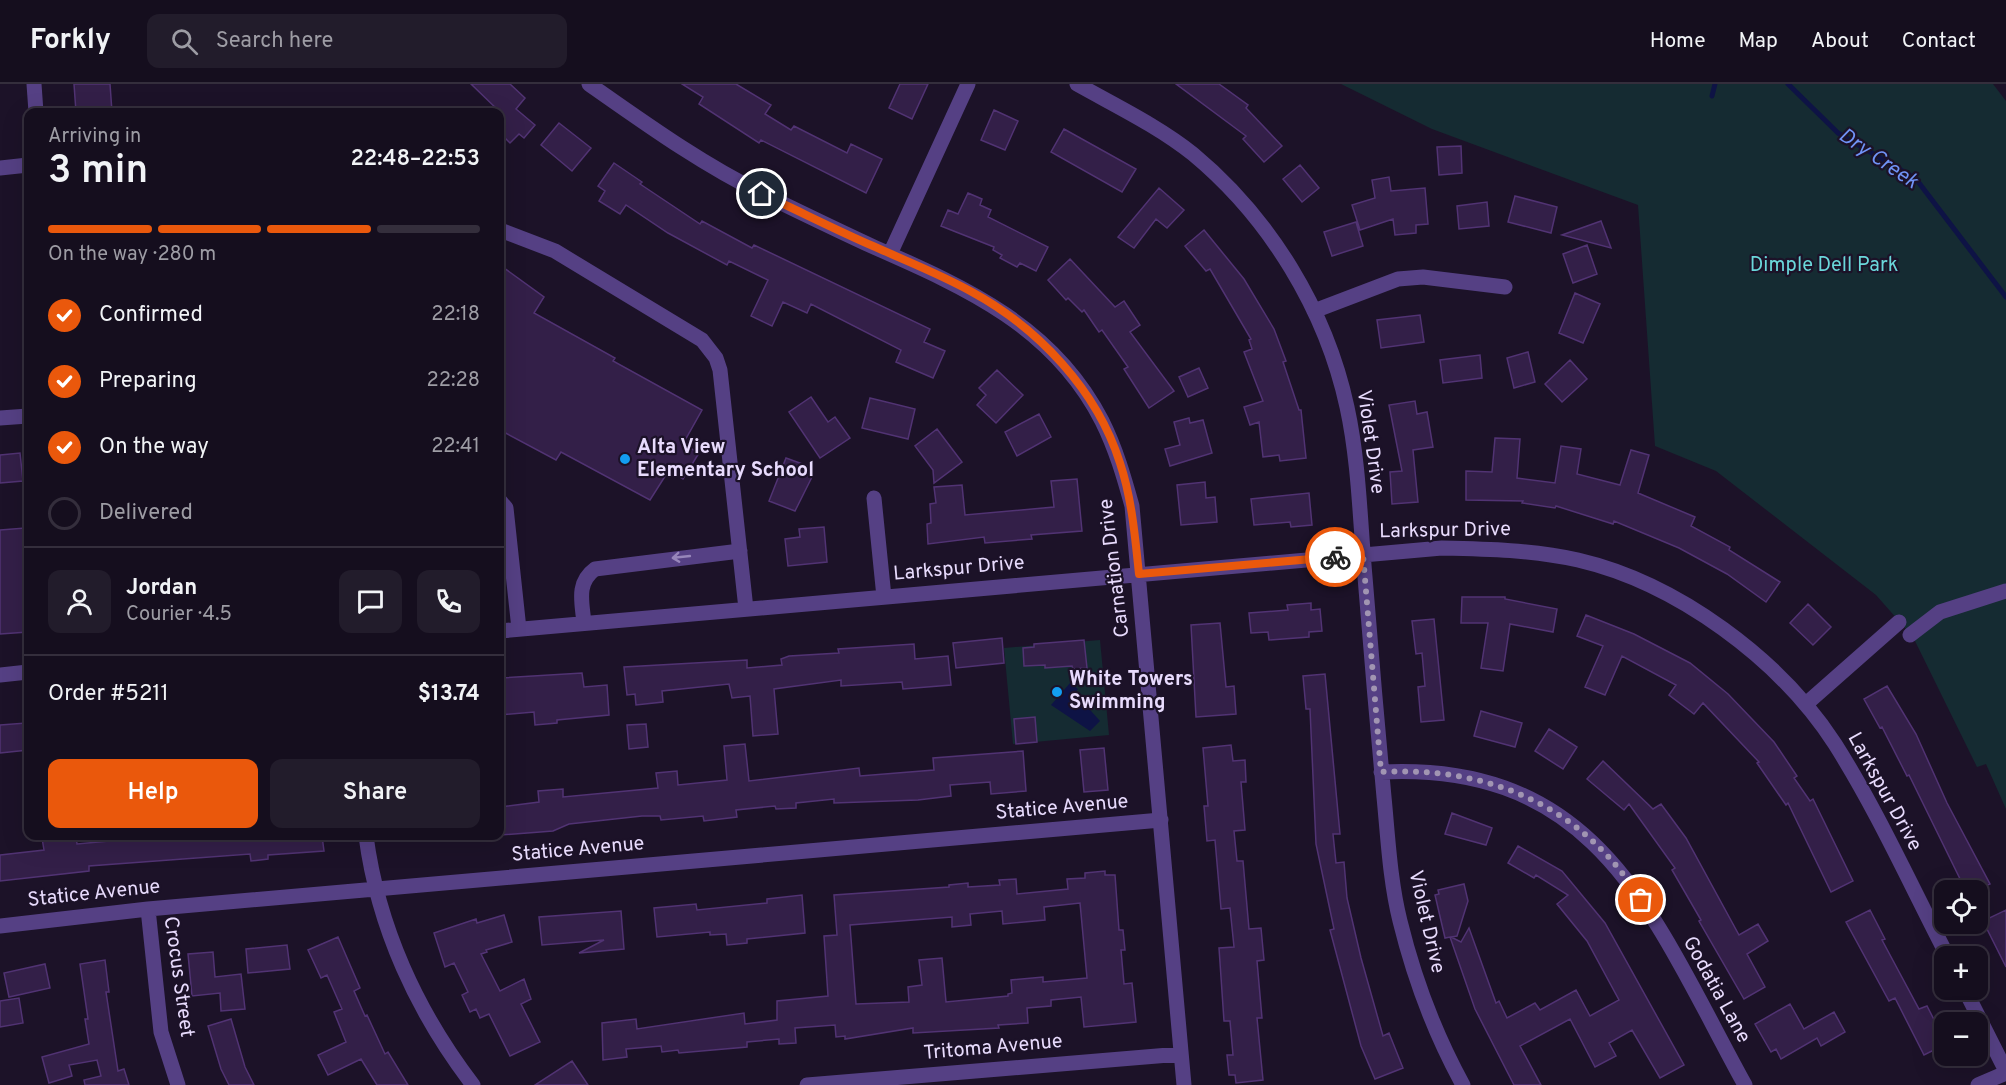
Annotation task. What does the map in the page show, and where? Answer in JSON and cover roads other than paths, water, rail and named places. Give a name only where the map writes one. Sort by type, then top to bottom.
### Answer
[{"type":"street","points":[[34,84],[36,108]]},
{"type":"street","name":"Carnation Drive","points":[[589,84],[666,139],[762,194],[971,291],[1011,316],[1048,348],[1077,383],[1101,419],[1120,461],[1132,506],[1184,1085]]},
{"type":"street","points":[[890,254],[968,84]]},
{"type":"street","name":"Violet Drive","points":[[1077,84],[1167,135],[1217,176],[1270,236],[1314,311],[1336,365],[1347,408],[1363,555],[1381,772],[1390,856],[1400,919],[1428,1011],[1463,1085]]},
{"type":"street","points":[[0,168],[24,165]]},
{"type":"street","points":[[504,232],[555,251],[702,340],[716,358],[720,370],[746,609]]},
{"type":"street","points":[[1314,311],[1398,279],[1423,278],[1505,287]]},
{"type":"street","points":[[0,418],[24,416]]},
{"type":"street","points":[[874,498],[884,597]]},
{"type":"street","points":[[504,506],[506,508],[506,561],[519,629]]},
{"type":"street","name":"Larkspur Drive","points":[[504,631],[1442,548],[1511,549],[1579,561],[1644,583],[1702,615],[1757,655],[1806,704],[1863,790],[1942,946]]},
{"type":"street","points":[[584,623],[581,592],[583,582],[596,569],[740,551]]},
{"type":"street","points":[[1910,635],[1940,612],[2006,591]]},
{"type":"street","points":[[1806,704],[1899,622]]},
{"type":"street","points":[[0,675],[24,672]]},
{"type":"street","name":"Godatia Lane","points":[[1381,772],[1412,771],[1481,779],[1515,791],[1548,808],[1608,856],[1634,888],[1745,1085]]},
{"type":"street","name":"Statice Avenue","points":[[0,926],[148,909],[1161,820]]},
{"type":"street","points":[[367,840],[376,889],[393,942],[416,996],[445,1048],[473,1085]]},
{"type":"street","name":"Crocus Street","points":[[148,909],[161,1032],[178,1085]]},
{"type":"street","points":[[1970,1000],[2006,1072],[1978,1085]]},
{"type":"street","name":"Tritoma Avenue","points":[[807,1085],[1181,1054]]},
{"type":"waterway","points":[[1712,96],[1715,84]]},
{"type":"waterway","name":"Dry Creek","points":[[1788,84],[1838,133],[1916,179],[2006,297]]},
{"type":"place","name":"Alta View Elementary School","points":[[625,459]]},
{"type":"place","name":"White Towers Swimming","points":[[1057,692]]},
{"type":"park label","name":"Dimple Dell Park","points":[[1824,266]]}]
